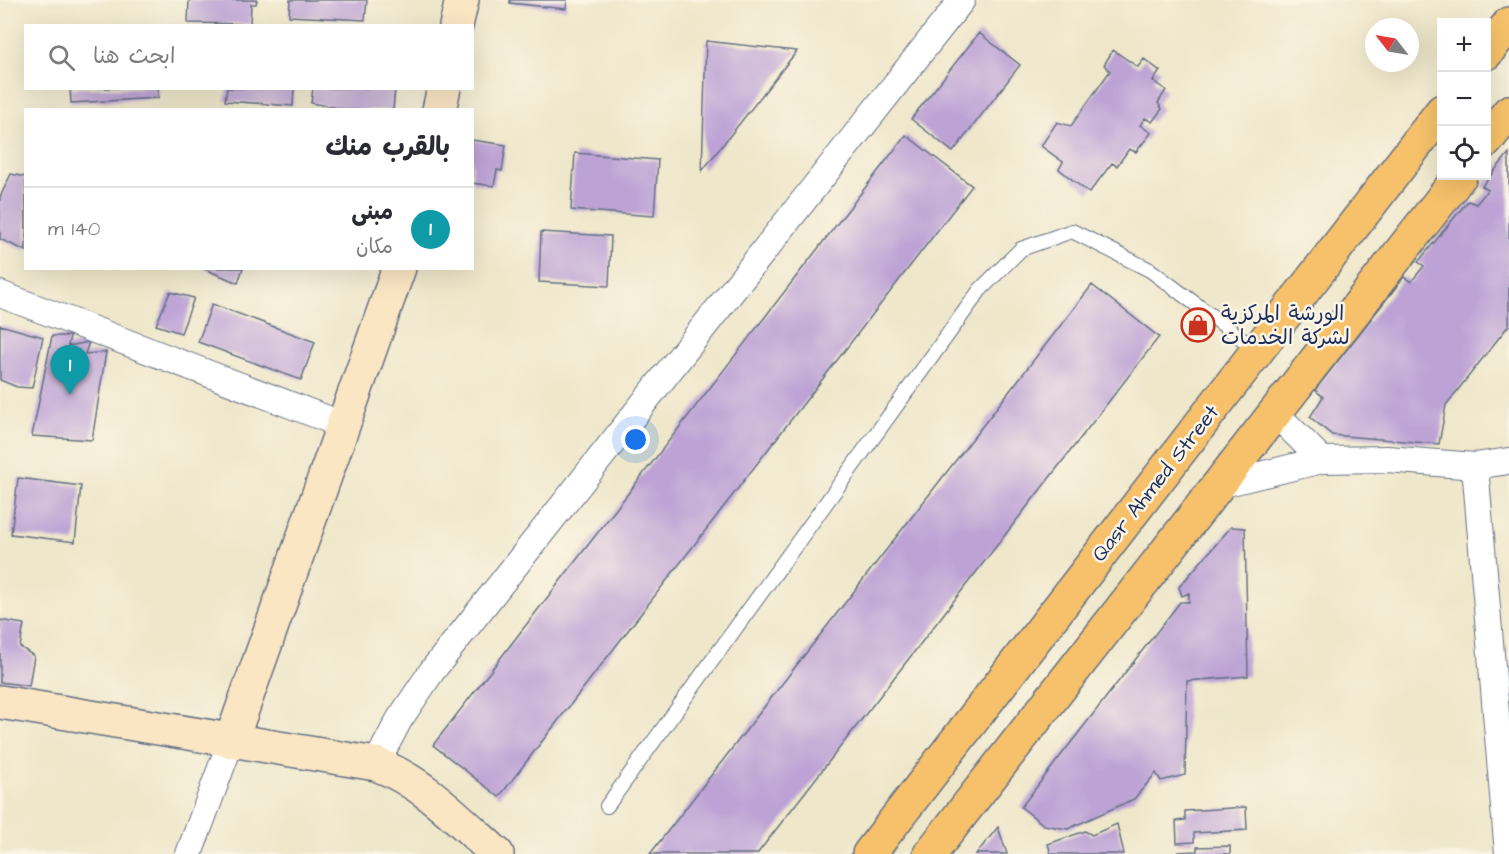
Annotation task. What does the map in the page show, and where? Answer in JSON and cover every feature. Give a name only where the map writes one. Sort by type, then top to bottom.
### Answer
[{"type":"main road","points":[[1491,47],[1509,24]]},
{"type":"main road","points":[[1491,135],[1509,112]]},
{"type":"main road","name":"Qasr Ahmed Street","points":[[869,854],[1437,117]]},
{"type":"main road","points":[[930,854],[1457,180]]},
{"type":"street","points":[[456,24],[462,0]]},
{"type":"street","points":[[376,764],[399,720],[432,671],[962,0]]},
{"type":"street","points":[[440,108],[444,90]]},
{"type":"street","points":[[189,854],[398,270]]},
{"type":"street","points":[[0,294],[343,425]]},
{"type":"street","points":[[1275,413],[1322,460]]},
{"type":"street","points":[[1219,485],[1322,460],[1387,459],[1475,466],[1509,461]]},
{"type":"street","points":[[1475,466],[1508,854]]},
{"type":"street","points":[[0,702],[376,764],[404,777],[432,797],[497,854]]},
{"type":"lane","points":[[607,806],[980,290],[1021,249],[1072,231],[1150,270],[1257,350]]},
{"type":"building","points":[[189,0],[257,0],[256,4],[251,4],[250,24],[188,23]]},
{"type":"building","points":[[290,0],[367,0],[365,20],[289,16]]},
{"type":"building","points":[[510,0],[567,0],[566,9],[510,3]]},
{"type":"building","points":[[979,33],[1020,65],[953,152],[911,119]]},
{"type":"building","points":[[706,41],[797,51],[702,171]]},
{"type":"building","points":[[1113,50],[1138,67],[1144,59],[1160,71],[1153,81],[1166,90],[1158,103],[1162,109],[1152,122],[1145,118],[1140,125],[1151,133],[1136,152],[1129,149],[1117,166],[1112,163],[1089,193],[1059,169],[1063,162],[1041,146],[1057,122],[1071,126],[1110,71],[1104,65]]},
{"type":"building","points":[[70,90],[158,90],[158,98],[71,103]]},
{"type":"building","points":[[227,90],[294,90],[293,106],[225,101]]},
{"type":"building","points":[[313,90],[395,90],[393,108],[338,108],[311,103]]},
{"type":"building","points":[[906,135],[972,186],[499,797],[433,745]]},
{"type":"building","points":[[474,140],[506,145],[502,171],[497,170],[494,186],[474,183]]},
{"type":"building","points":[[575,153],[658,160],[654,216],[571,210]]},
{"type":"building","points":[[1509,153],[1509,325],[1446,405],[1439,444],[1332,435],[1310,417],[1323,397],[1315,390],[1404,277],[1411,282],[1424,266],[1418,262],[1468,201],[1476,204],[1488,190],[1482,186],[1487,180],[1491,180],[1491,175]]},
{"type":"building","points":[[11,174],[24,177],[24,250],[0,239],[0,197]]},
{"type":"building","points":[[541,232],[611,236],[609,286],[539,282]]},
{"type":"building","points":[[207,270],[242,270],[238,283]]},
{"type":"building","points":[[1092,285],[1159,337],[757,854],[650,854]]},
{"type":"building","points":[[170,292],[194,298],[181,333],[156,325]]},
{"type":"building","points":[[212,304],[315,342],[301,380],[198,342]]},
{"type":"building","points":[[0,325],[43,337],[32,388],[17,387],[0,380]]},
{"type":"building","points":[[52,336],[70,336],[68,346],[89,342],[85,354],[106,352],[92,440],[32,436]]},
{"type":"building","points":[[18,478],[81,486],[75,542],[11,534]]},
{"type":"building","points":[[1231,527],[1245,528],[1248,676],[1187,681],[1185,775],[1161,781],[1156,773],[1134,799],[1068,829],[1044,825],[1021,807],[1180,602],[1189,602],[1189,593],[1182,596],[1179,587]]},
{"type":"building","points":[[0,620],[24,624],[20,647],[34,656],[29,686],[0,682]]},
{"type":"building","points":[[1246,807],[1247,830],[1194,833],[1194,842],[1177,843],[1176,821],[1185,820],[1185,811]]},
{"type":"building","points":[[1117,824],[1124,854],[1051,854],[1048,844],[1085,831],[1092,835]]},
{"type":"building","points":[[998,827],[1007,854],[976,854]]},
{"type":"building","points":[[1230,846],[1230,854],[1178,854],[1178,852],[1197,851],[1197,847]]},
{"type":"place","name":"الورشة المركزية لشركة الخدمات","points":[[1198,325]]},
{"type":"place","name":"مبنى","points":[[70,395]]}]
